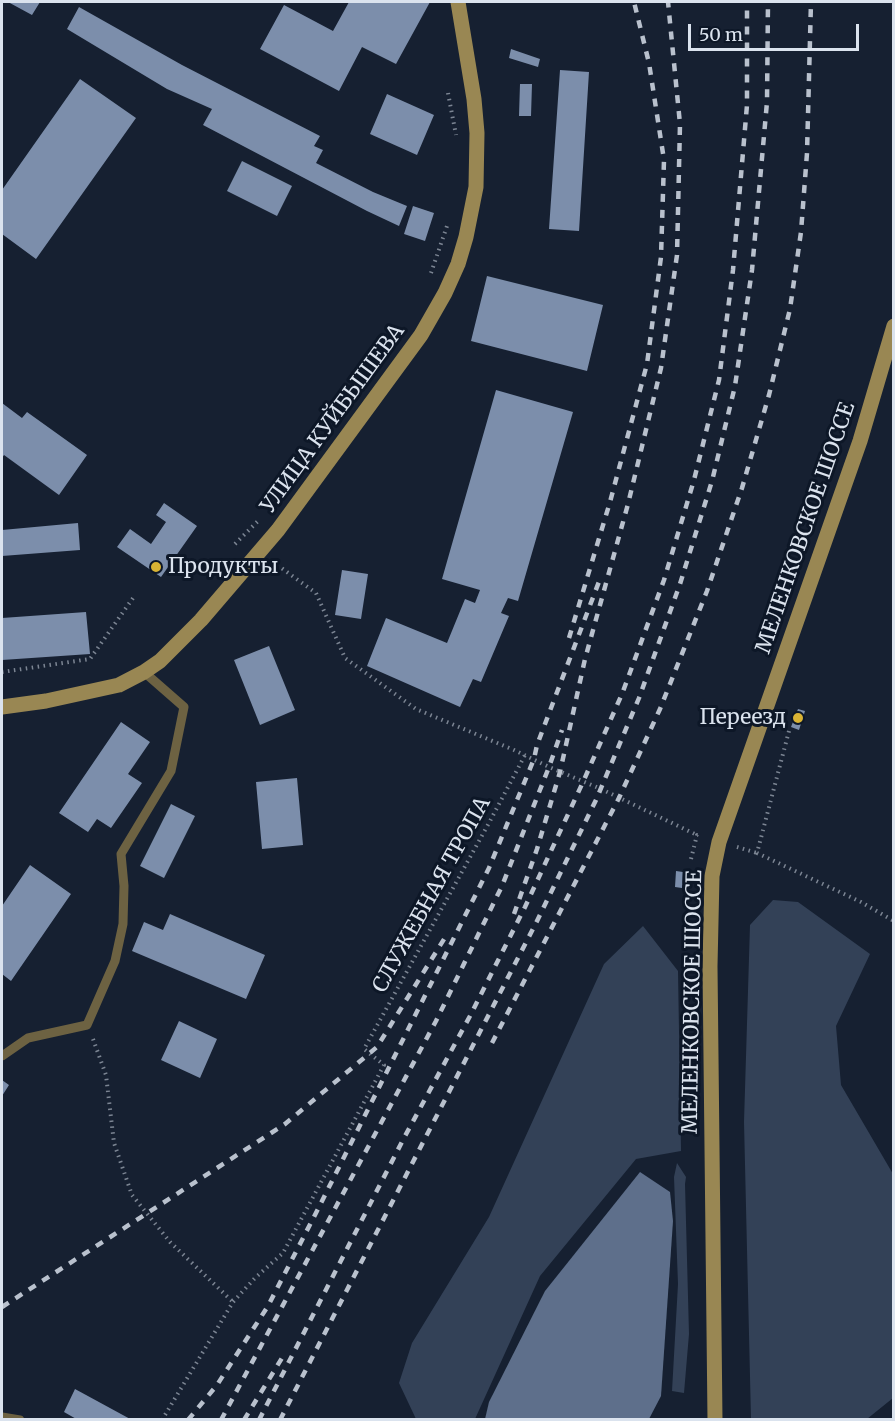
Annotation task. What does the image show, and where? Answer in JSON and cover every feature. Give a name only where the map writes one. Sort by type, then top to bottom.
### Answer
[{"type":"main road","name":"УЛИЦА КУЙБЫШЕВА","points":[[2,707],[46,701],[119,685],[160,661],[201,620],[278,530],[421,335],[445,293],[458,264],[476,187],[477,133],[474,99],[458,2]]},
{"type":"main road","name":"МЕЛЕНКОВСКОЕ ШОССЕ","points":[[715,1419],[710,966],[712,876],[719,842],[860,441],[894,326]]},
{"type":"lane","points":[[2,1056],[28,1038],[87,1024],[115,961],[123,924],[122,854],[171,771],[183,707],[144,672]]},
{"type":"lane","points":[[2,1417],[20,1419]]},
{"type":"path","points":[[448,93],[457,140]]},
{"type":"path","points":[[429,283],[450,218]]},
{"type":"path","points":[[235,544],[259,520]]},
{"type":"path","points":[[254,559],[280,567],[316,593],[345,658],[416,709],[525,755],[697,835]]},
{"type":"path","points":[[2,672],[90,659],[133,598]]},
{"type":"path","points":[[789,731],[757,853],[861,902],[894,921]]},
{"type":"path","name":"СЛУЖЕБНАЯ ТРОПА","points":[[233,1302],[283,1253],[384,1065],[364,1049],[525,755]]},
{"type":"path","points":[[87,1024],[105,1075],[114,1143],[132,1195],[170,1242],[233,1302],[162,1419]]},
{"type":"shaded area","points":[[773,900],[798,902],[870,954],[836,1026],[841,1085],[893,1174],[893,1398],[867,1419],[751,1419],[744,1122],[750,925]]},
{"type":"shaded area","points":[[643,926],[678,971],[681,1151],[636,1159],[540,1276],[475,1419],[416,1419],[399,1383],[412,1343],[489,1217],[604,964]]},
{"type":"shaded area","points":[[677,1163],[686,1177],[689,1334],[684,1393],[672,1391],[678,1284],[674,1177]]},
{"type":"shaded area","points":[[640,1172],[670,1192],[673,1221],[661,1396],[649,1419],[485,1419],[489,1402],[545,1291]]},
{"type":"building","points":[[8,2],[40,2],[32,15]]},
{"type":"building","points":[[349,2],[430,2],[396,64],[362,47],[339,91],[260,49],[284,5],[333,31]]},
{"type":"building","points":[[79,7],[182,65],[320,136],[314,146],[323,150],[316,163],[373,192],[407,206],[399,226],[203,125],[212,109],[167,89],[67,29]]},
{"type":"building","points":[[511,49],[540,59],[538,67],[509,58]]},
{"type":"building","points":[[560,70],[589,72],[579,231],[549,229]]},
{"type":"building","points":[[80,79],[136,118],[36,259],[2,234],[2,190]]},
{"type":"building","points":[[520,84],[532,84],[531,116],[519,116]]},
{"type":"building","points":[[387,94],[434,115],[417,155],[370,134]]},
{"type":"building","points":[[242,161],[292,186],[277,216],[227,191]]},
{"type":"building","points":[[413,206],[434,213],[425,241],[404,234]]},
{"type":"building","points":[[487,276],[603,305],[587,371],[471,341]]},
{"type":"building","points":[[496,390],[573,412],[518,601],[508,598],[501,613],[509,616],[481,682],[473,679],[460,707],[367,666],[386,618],[447,643],[465,599],[475,603],[480,590],[442,579]]},
{"type":"building","points":[[2,403],[22,418],[27,412],[87,455],[59,495],[4,455],[2,458]]},
{"type":"building","points":[[164,503],[197,526],[161,577],[117,547],[130,529],[151,544],[166,522],[156,515]]},
{"type":"building","points":[[78,523],[80,550],[2,556],[2,530]]},
{"type":"building","points":[[342,570],[368,574],[361,619],[335,615]]},
{"type":"building","points":[[86,612],[90,654],[2,660],[2,618]]},
{"type":"building","points":[[269,646],[295,710],[260,725],[234,660]]},
{"type":"building","points":[[798,709],[805,711],[799,730],[791,727]]},
{"type":"building","points":[[121,722],[150,742],[128,774],[142,783],[111,828],[97,819],[88,832],[59,813]]},
{"type":"building","points":[[297,778],[303,845],[262,849],[256,782]]},
{"type":"building","points":[[171,804],[195,816],[164,878],[140,866]]},
{"type":"building","points":[[30,865],[71,894],[11,981],[2,974],[2,906]]},
{"type":"building","points":[[676,871],[683,872],[682,888],[675,887]]},
{"type":"building","points":[[170,914],[265,955],[246,999],[132,951],[144,922],[163,930]]},
{"type":"building","points":[[179,1021],[217,1039],[200,1078],[161,1060]]},
{"type":"building","points":[[2,1080],[9,1085],[2,1096]]},
{"type":"building","points":[[75,1389],[132,1420],[78,1420],[64,1412]]},
{"type":"railway","points":[[569,638],[610,502],[647,364],[661,257],[664,160],[649,63],[634,2]]},
{"type":"railway","points":[[514,914],[537,849],[560,772],[585,659],[628,504],[661,368],[677,255],[680,124],[668,2]]},
{"type":"railway","points":[[259,1420],[525,907],[622,694],[664,580],[694,480],[719,380],[733,270],[747,105],[747,2]]},
{"type":"railway","points":[[280,1420],[536,923],[596,800],[639,698],[680,584],[712,481],[735,386],[752,270],[767,102],[768,2]]},
{"type":"railway","points":[[492,1043],[619,798],[660,709],[707,591],[742,488],[769,395],[790,309],[801,232],[807,153],[811,2]]},
{"type":"railway","points":[[188,1420],[217,1385],[268,1306],[489,868],[534,759],[537,745],[600,579]]},
{"type":"railway","points":[[221,1420],[436,1021],[502,886],[562,730]]},
{"type":"railway","points":[[2,1307],[285,1124],[377,1047],[446,936]]},
{"type":"railway","points":[[244,1420],[282,1358]]},
{"type":"place","name":"Продукты","points":[[156,567]]},
{"type":"place","name":"Переезд","points":[[798,718]]}]
